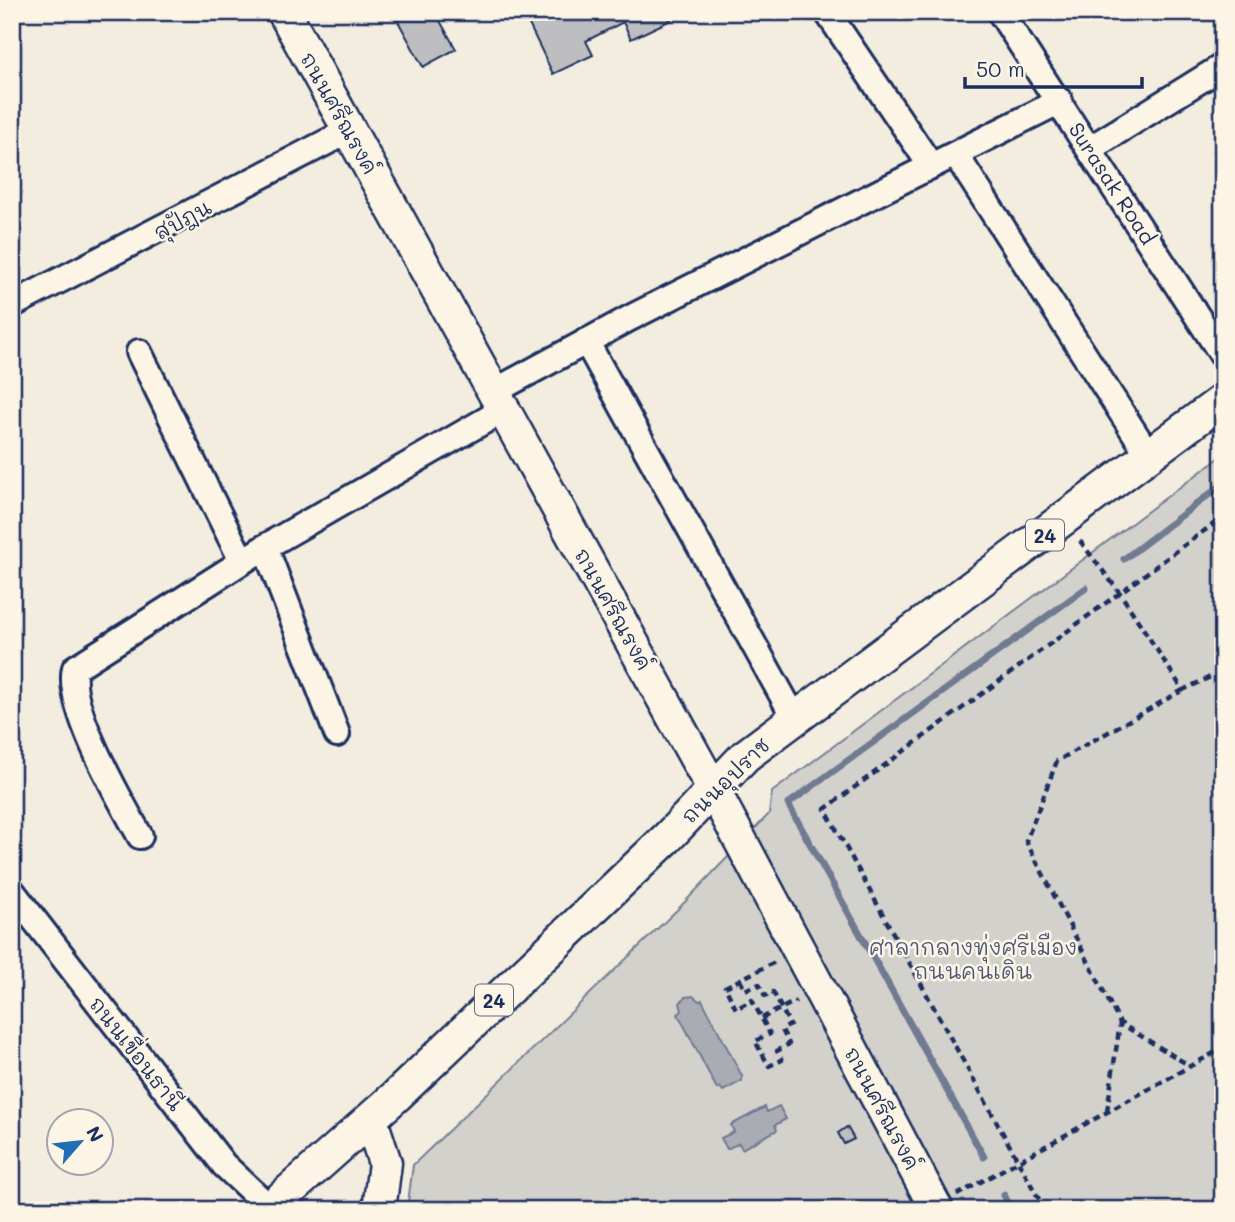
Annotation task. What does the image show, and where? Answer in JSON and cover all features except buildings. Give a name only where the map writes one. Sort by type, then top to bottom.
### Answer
[{"type":"main road","name":"ถนนศรีณรงค์","points":[[284,12],[713,789],[936,1208]]},
{"type":"main road","name":"ถนนอุปราช","points":[[270,1209],[371,1120],[668,836],[739,761],[794,717],[1150,457],[1223,400]]},
{"type":"main road","points":[[371,1120],[385,1163],[379,1210]]},
{"type":"street","points":[[827,12],[931,166]]},
{"type":"street","name":"Surasak Road","points":[[1000,12],[1091,148],[1223,356]]},
{"type":"street","points":[[1091,148],[1223,65]]},
{"type":"street","points":[[140,836],[95,751],[77,698],[72,677],[75,668],[500,400],[586,341],[1060,101]]},
{"type":"street","name":"สุปัฎน","points":[[12,305],[350,130]]},
{"type":"street","points":[[956,155],[1150,457]]},
{"type":"street","points":[[586,341],[794,717]]},
{"type":"street","points":[[139,352],[243,561]]},
{"type":"street","points":[[265,547],[337,734]]},
{"type":"street","name":"ถนนเขื่อนธานี","points":[[15,898],[224,1165],[270,1209]]},
{"type":"path","points":[[1045,1210],[825,809],[1223,517]]},
{"type":"path","points":[[1064,520],[1120,593],[1183,690]]},
{"type":"path","points":[[1189,1066],[1120,1023],[1026,841],[1057,761],[1183,690],[1223,671]]},
{"type":"path","points":[[740,980],[745,990],[759,984],[765,996],[773,992],[790,1025],[782,1030],[789,1044],[777,1051],[782,1060],[769,1066],[755,1041],[770,1034],[752,1000],[736,1009],[725,987],[798,951]]},
{"type":"path","points":[[762,1018],[788,1005]]},
{"type":"path","points":[[1107,1111],[1120,1023]]},
{"type":"path","points":[[936,1208],[1223,1048]]},
{"type":"green space","name":"ศาลากลางทุ่งศรีเมือง ถนนคนเดิน","points":[[1223,455],[1223,1210],[407,1210],[413,1165],[681,906],[769,814],[772,792]]},
{"type":"shaded area","points":[[693,996],[699,1001],[702,1000],[742,1076],[742,1081],[723,1091],[720,1087],[717,1089],[678,1014],[682,1011],[680,1003],[685,997]]},
{"type":"shaded area","points":[[779,1106],[786,1119],[775,1125],[777,1130],[742,1149],[739,1143],[727,1149],[721,1138],[734,1132],[731,1125],[765,1107],[767,1112]]},
{"type":"waterway","points":[[1124,559],[1223,484]]},
{"type":"waterway","points":[[984,1157],[788,804],[1086,588]]},
{"type":"waterway","points":[[1004,1195],[1012,1210]]}]
